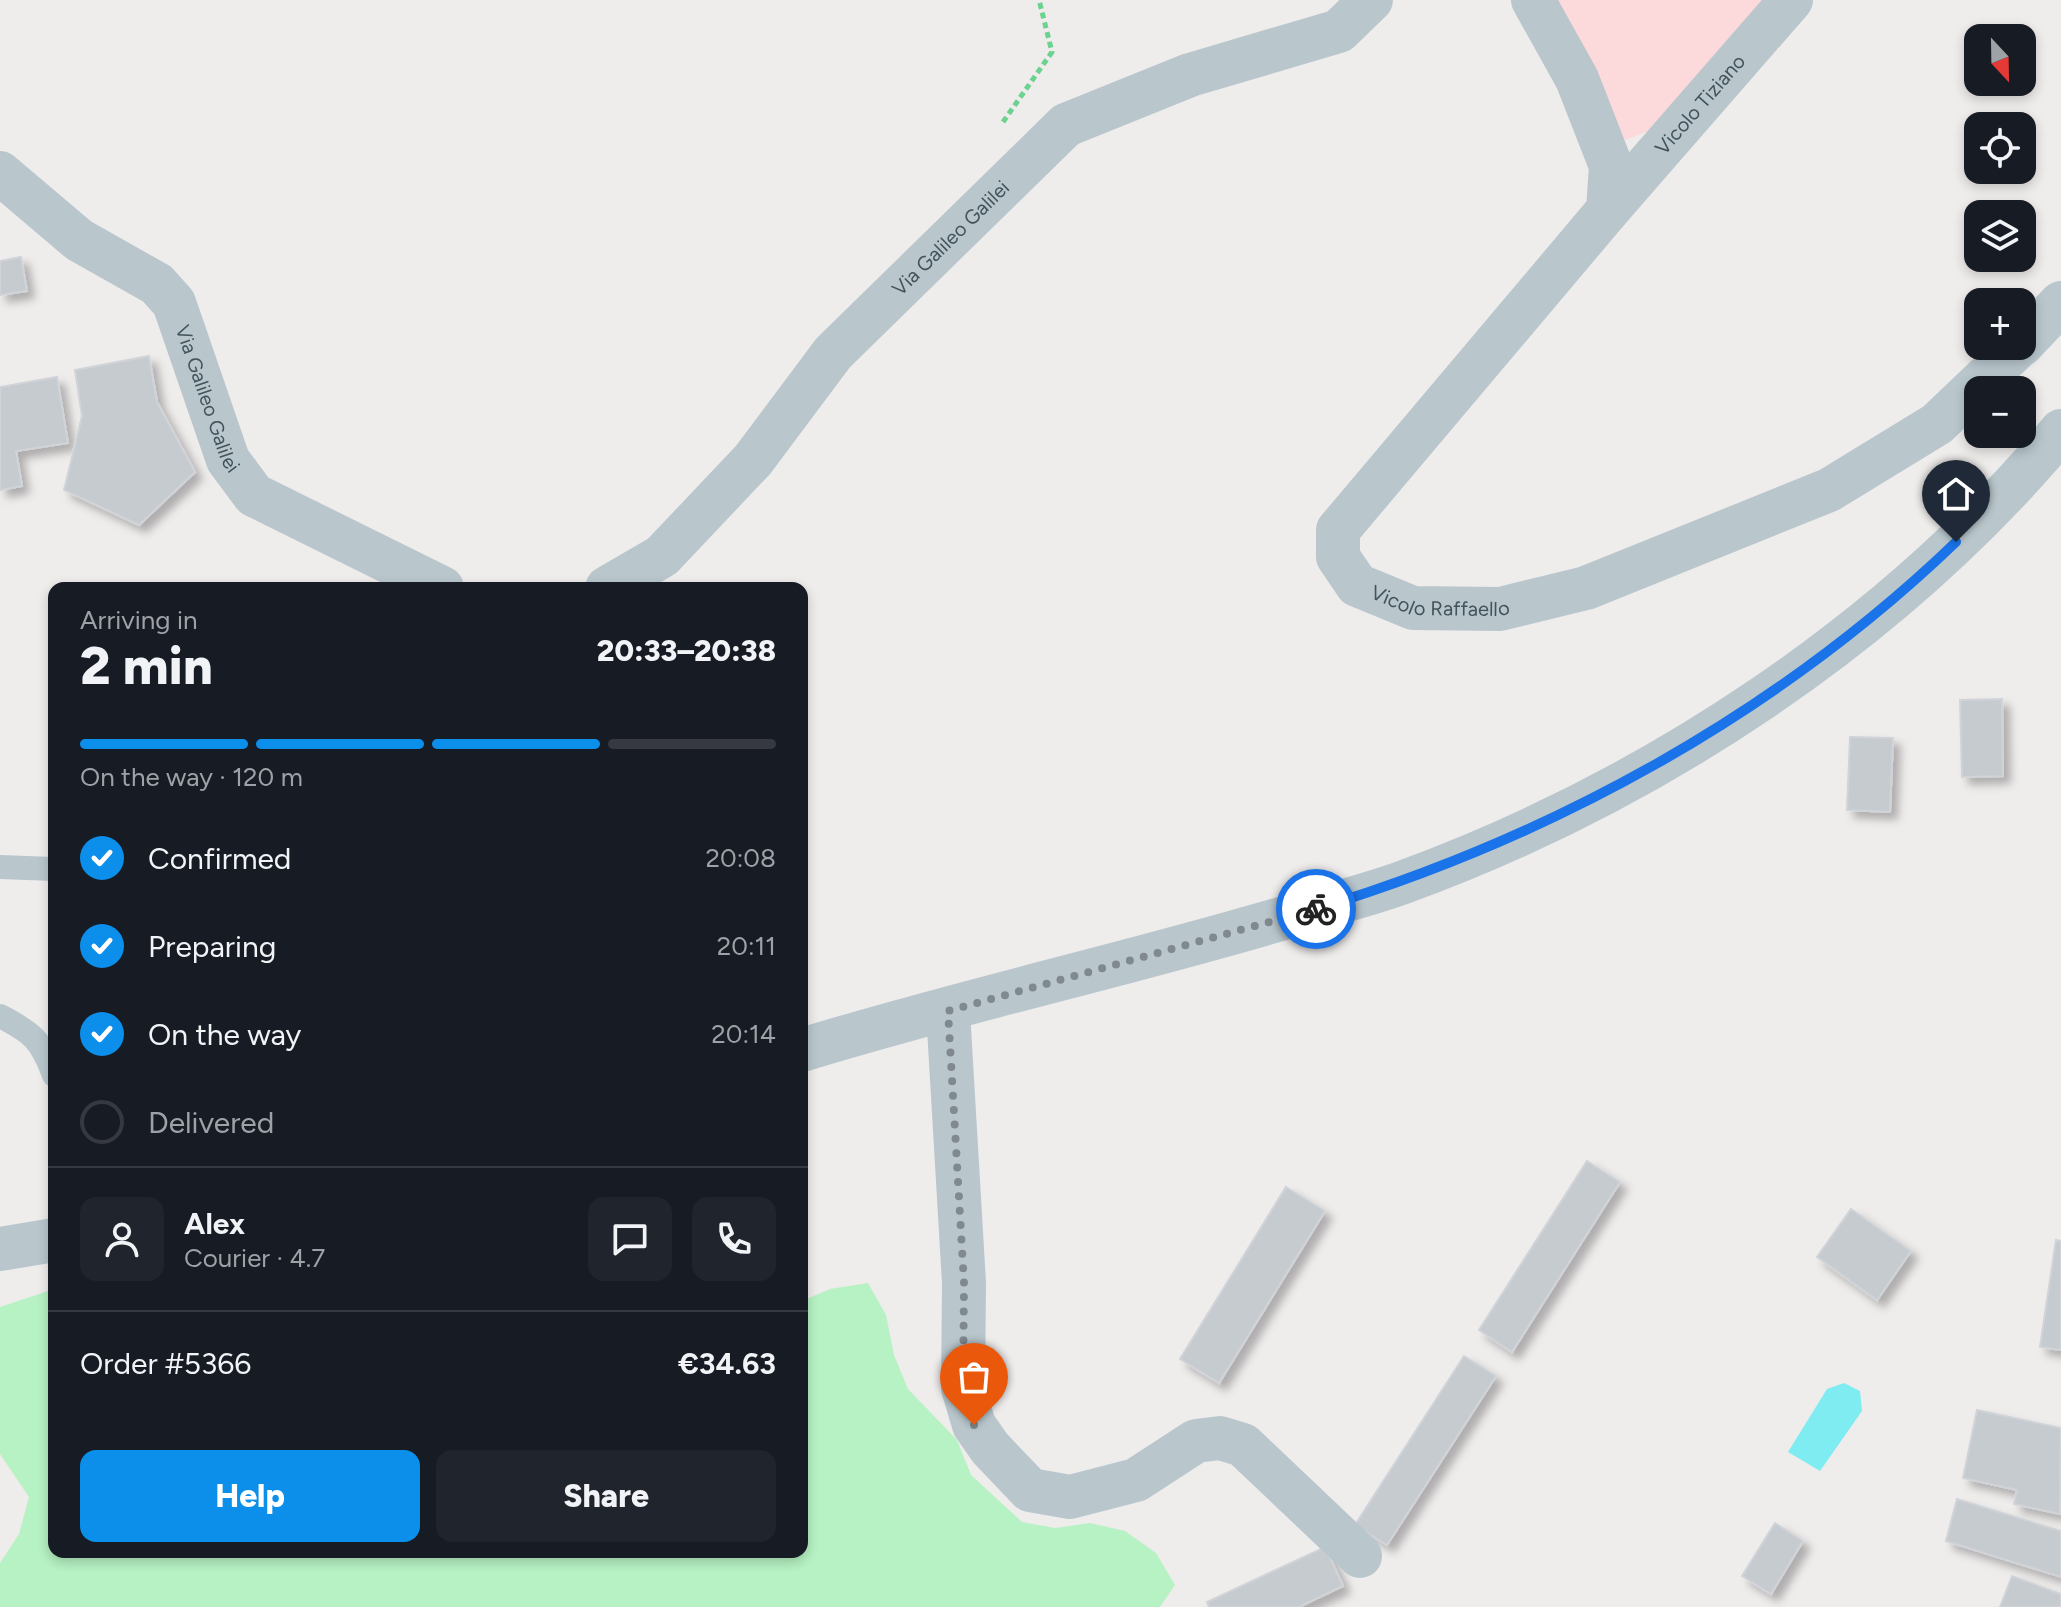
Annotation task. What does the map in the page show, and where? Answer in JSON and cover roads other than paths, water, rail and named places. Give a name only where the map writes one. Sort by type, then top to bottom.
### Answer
[{"type":"street","name":"Via Galileo Galilei","points":[[617,582],[662,556],[753,460],[833,353],[1066,125],[1190,75],[1339,31],[1371,0]]},
{"type":"street","points":[[1533,0],[1577,79],[1611,166],[1608,210]]},
{"type":"street","name":"Vicolo Tiziano","points":[[1608,210],[1791,0]]},
{"type":"street","name":"Via Galileo Galilei","points":[[4,186],[79,240],[157,284],[174,303],[228,460],[254,495],[430,582]]},
{"type":"street","name":"Vicolo Raffaello","points":[[1608,210],[1338,530],[1338,557],[1357,585],[1413,608],[1500,609],[1586,588],[1829,490],[1937,424],[2005,360]]},
{"type":"street","name":"Vicolo Raffaello","points":[[2036,329],[2061,303]]},
{"type":"street","points":[[808,1048],[1242,931],[1404,882],[1553,818],[1738,717],[1895,600],[2018,483],[2061,431]]},
{"type":"street","points":[[948,1011],[964,1283],[963,1388],[974,1425],[990,1448],[1030,1490],[1070,1497],[1136,1480],[1196,1441],[1220,1438],[1243,1445],[1360,1556]]},
{"type":"street","points":[[0,1249],[48,1241]]},
{"type":"lane","points":[[0,867],[48,869]]},
{"type":"lane","points":[[0,1016],[30,1032],[44,1048],[48,1059]]},
{"type":"water","points":[[1844,1383],[1860,1391],[1862,1411],[1820,1471],[1788,1452],[1827,1389]]}]
